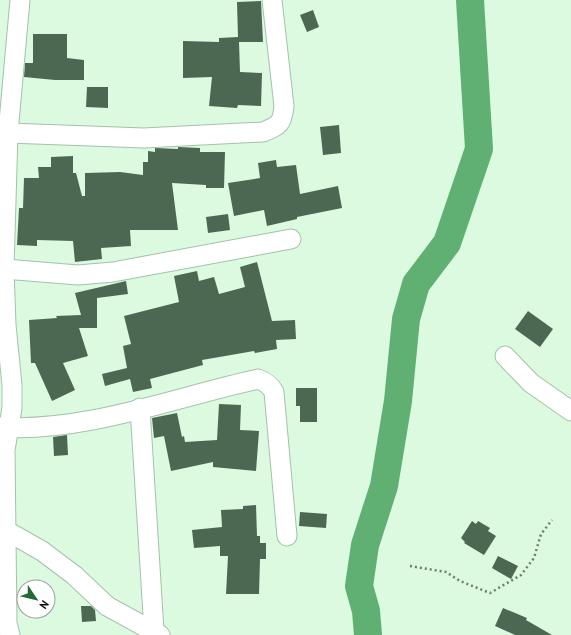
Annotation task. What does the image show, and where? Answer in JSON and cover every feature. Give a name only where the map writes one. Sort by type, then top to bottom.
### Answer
[{"type":"street","points":[[10,635],[7,623],[4,427],[12,408],[12,385],[6,325],[4,269],[8,133],[20,0]]},
{"type":"street","points":[[8,133],[162,138],[263,132],[278,126],[283,120],[284,106],[272,0]]},
{"type":"street","points":[[4,269],[78,275],[113,272],[291,239]]},
{"type":"street","points":[[505,356],[531,382],[571,411]]},
{"type":"street","points":[[4,427],[40,427],[101,419],[258,379],[271,386],[274,392],[287,536]]},
{"type":"street","points":[[140,408],[157,633]]},
{"type":"street","points":[[5,530],[42,551],[74,575],[108,606],[157,633]]},
{"type":"path","points":[[410,566],[446,572],[460,581],[490,593],[521,575],[534,558],[541,534],[552,520]]},
{"type":"building","points":[[261,1],[263,42],[239,42],[240,72],[262,73],[261,106],[238,105],[237,108],[209,106],[212,77],[183,78],[183,41],[219,42],[219,38],[238,37],[237,2]]},
{"type":"building","points":[[313,10],[319,27],[307,32],[300,15]]},
{"type":"building","points":[[33,34],[67,34],[67,58],[84,60],[84,80],[55,80],[24,77],[25,63],[33,63]]},
{"type":"building","points":[[87,87],[108,87],[108,108],[86,107]]},
{"type":"building","points":[[339,125],[341,153],[323,155],[320,127]]},
{"type":"building","points":[[178,147],[200,148],[200,152],[225,152],[224,188],[206,188],[206,185],[172,183],[178,230],[130,230],[131,246],[101,248],[102,259],[75,262],[73,241],[37,240],[37,246],[17,245],[19,208],[23,208],[24,178],[39,178],[38,167],[51,167],[51,157],[73,156],[73,173],[76,173],[82,196],[85,196],[85,173],[120,172],[143,175],[143,162],[148,162],[148,151],[155,152],[155,148],[178,149]]},
{"type":"building","points":[[276,160],[277,167],[296,165],[300,194],[338,186],[342,208],[297,217],[297,219],[267,226],[264,210],[234,216],[228,183],[260,178],[258,163]]},
{"type":"building","points":[[228,214],[230,230],[208,233],[206,217]]},
{"type":"building","points":[[257,262],[272,321],[295,320],[296,339],[276,340],[277,349],[255,353],[254,351],[202,360],[203,365],[150,379],[152,388],[133,392],[130,379],[105,386],[102,374],[127,368],[123,346],[131,344],[124,316],[179,302],[174,276],[197,271],[199,281],[214,277],[219,294],[245,287],[240,267]]},
{"type":"building","points":[[126,281],[128,294],[97,298],[97,328],[79,328],[88,356],[63,363],[75,390],[52,401],[35,363],[31,363],[29,320],[57,318],[56,316],[81,315],[75,293]]},
{"type":"building","points":[[528,311],[553,329],[540,347],[515,329]]},
{"type":"building","points":[[296,388],[317,388],[317,422],[300,422],[300,406],[296,406]]},
{"type":"building","points":[[219,404],[241,405],[240,430],[259,431],[256,471],[213,467],[213,462],[171,471],[164,436],[154,438],[152,418],[177,413],[182,437],[184,436],[185,442],[217,440]]},
{"type":"building","points":[[67,435],[68,455],[54,456],[53,437]]},
{"type":"building","points":[[256,505],[257,536],[260,536],[260,543],[266,543],[266,559],[260,559],[259,594],[226,594],[228,556],[220,556],[220,546],[194,548],[192,530],[222,527],[221,510],[243,509],[243,506]]},
{"type":"building","points":[[300,512],[327,514],[326,528],[299,526]]},
{"type":"building","points":[[472,521],[476,524],[478,521],[490,528],[488,531],[496,536],[484,555],[464,543],[465,542],[461,538]]},
{"type":"building","points":[[498,556],[518,566],[511,579],[492,568]]},
{"type":"building","points":[[81,606],[91,606],[95,610],[96,621],[82,622]]},
{"type":"building","points":[[503,608],[527,618],[526,620],[552,635],[515,635],[495,626]]},
{"type":"waterway","points":[[368,635],[366,611],[359,586],[365,545],[384,486],[398,401],[406,319],[416,284],[447,243],[479,149],[470,0]]}]
